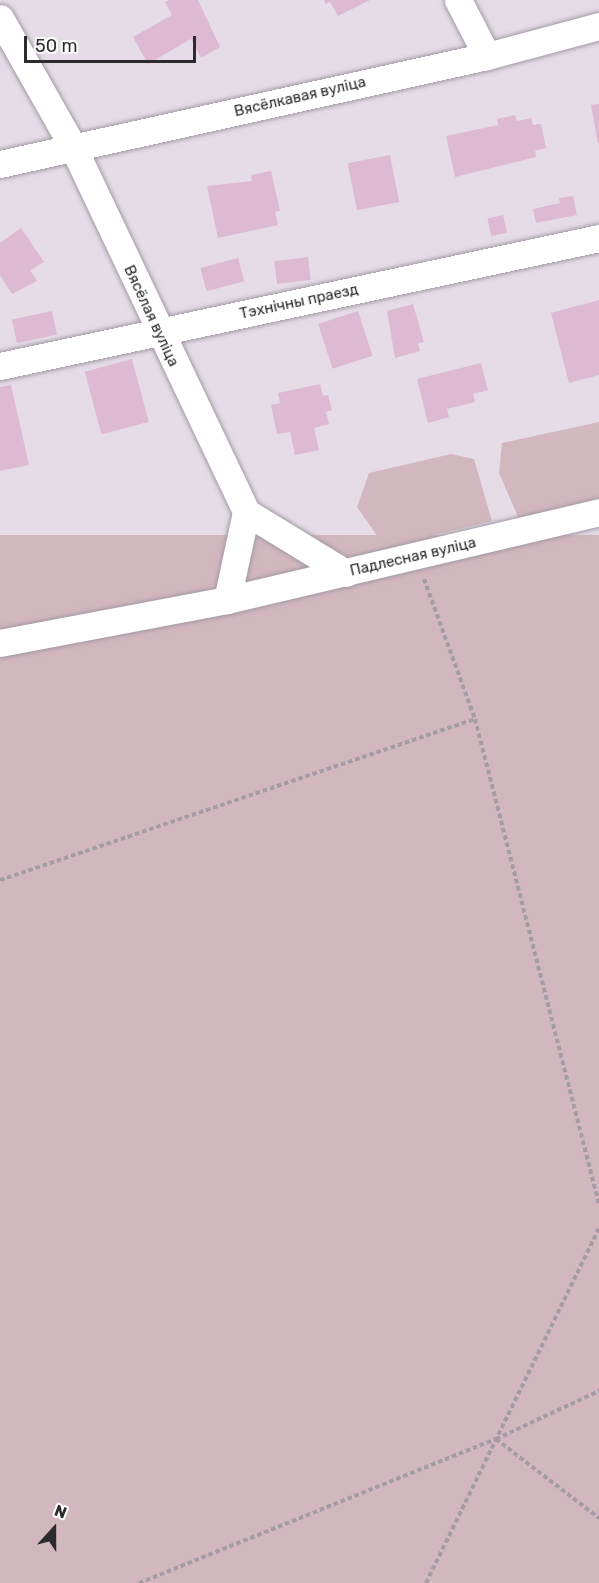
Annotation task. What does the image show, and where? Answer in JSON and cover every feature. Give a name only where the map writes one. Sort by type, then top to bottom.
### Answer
[{"type":"street","points":[[458,0],[487,56]]},
{"type":"street","name":"Вясёлая вуліца","points":[[0,18],[74,149],[158,332],[246,512]]},
{"type":"street","name":"Вясёлкавая вуліца","points":[[0,164],[487,56],[599,26]]},
{"type":"street","name":"Тэхнічны праезд","points":[[0,366],[599,238]]},
{"type":"street","points":[[227,600],[246,512],[346,573]]},
{"type":"street","name":"Падлесная вуліца","points":[[0,643],[227,600],[599,512]]},
{"type":"path","points":[[415,556],[475,719],[599,1204]]},
{"type":"path","points":[[0,880],[475,719]]},
{"type":"path","points":[[426,1583],[599,1229]]},
{"type":"path","points":[[139,1583],[496,1439],[599,1391]]},
{"type":"path","points":[[496,1439],[599,1518]]},
{"type":"shaded area","points":[[599,422],[599,503],[519,519],[499,473],[502,443]]},
{"type":"shaded area","points":[[451,454],[474,459],[492,521],[385,547],[357,507],[369,473]]},
{"type":"shaded area","points":[[0,535],[599,535],[599,1583],[0,1583]]},
{"type":"building","points":[[198,0],[220,47],[201,58],[191,39],[148,64],[133,37],[172,15],[165,2]]},
{"type":"building","points":[[324,0],[370,0],[338,16],[330,2],[326,4]]},
{"type":"building","points":[[599,104],[599,143],[598,144],[591,105]]},
{"type":"building","points":[[515,115],[517,121],[531,118],[533,125],[541,124],[546,148],[535,151],[536,157],[455,177],[446,136],[498,125],[497,119]]},
{"type":"building","points":[[390,155],[399,202],[357,210],[348,163]]},
{"type":"building","points":[[271,171],[280,211],[275,212],[278,225],[218,238],[207,186],[252,181],[251,175]]},
{"type":"building","points":[[573,196],[577,215],[536,223],[533,209],[560,203],[559,198]]},
{"type":"building","points":[[503,215],[507,233],[491,236],[487,219]]},
{"type":"building","points":[[21,228],[44,262],[30,270],[37,281],[12,294],[0,275],[0,243]]},
{"type":"building","points":[[308,257],[311,280],[277,284],[274,261]]},
{"type":"building","points":[[238,258],[244,281],[207,291],[200,268]]},
{"type":"building","points":[[599,300],[599,375],[569,383],[551,313]]},
{"type":"building","points":[[413,304],[424,342],[418,343],[420,351],[395,358],[387,311]]},
{"type":"building","points":[[52,311],[57,334],[17,343],[12,320]]},
{"type":"building","points":[[358,311],[373,356],[333,369],[318,324]]},
{"type":"building","points":[[132,359],[149,422],[101,434],[85,372]]},
{"type":"building","points":[[481,363],[488,390],[473,394],[475,402],[447,409],[449,417],[428,423],[417,379]]},
{"type":"building","points":[[320,384],[323,396],[328,395],[332,410],[326,412],[329,424],[314,428],[319,450],[295,455],[290,432],[277,434],[271,405],[280,403],[278,393]]},
{"type":"building","points":[[11,385],[29,465],[0,471],[0,387]]}]
